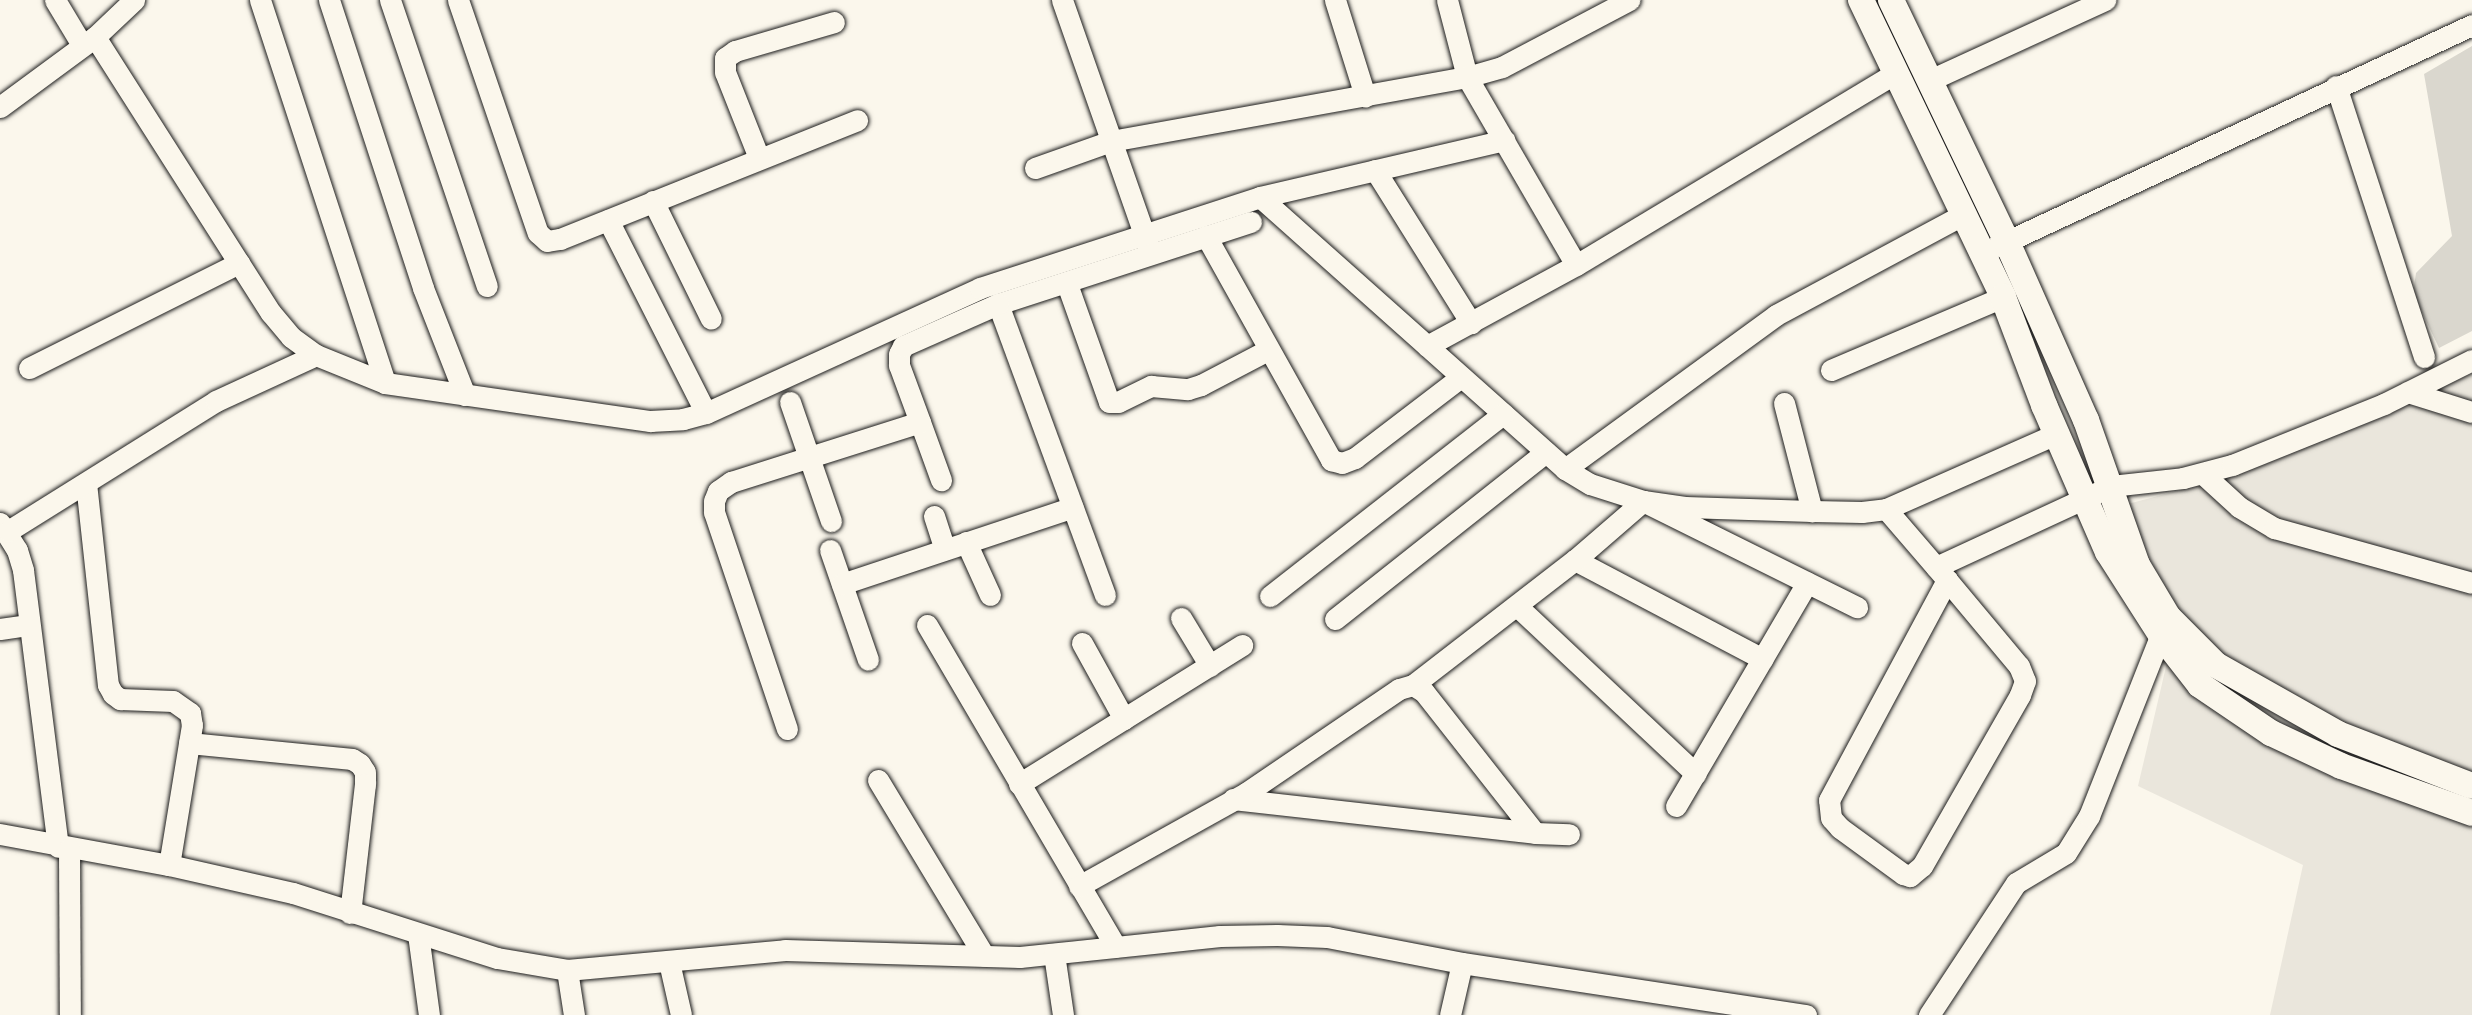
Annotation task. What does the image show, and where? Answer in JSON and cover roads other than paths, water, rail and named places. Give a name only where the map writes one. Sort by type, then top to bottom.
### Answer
[{"type":"street","points":[[55,0],[88,41],[291,337],[316,355],[385,383],[650,421],[664,422],[706,413],[981,288],[1144,234],[1260,197],[1504,140]]},
{"type":"street","points":[[0,107],[88,41],[134,0]]},
{"type":"street","points":[[260,0],[385,383]]},
{"type":"street","points":[[329,0],[422,288],[465,395]]},
{"type":"street","points":[[390,0],[487,286]]},
{"type":"street","points":[[458,0],[538,233],[547,241],[560,239],[857,120]]},
{"type":"street","points":[[1062,0],[1151,256]]},
{"type":"street","points":[[1335,0],[1365,96]]},
{"type":"street","points":[[1447,0],[1467,77],[1576,265]]},
{"type":"street","points":[[1035,169],[1111,141],[1467,77],[1502,67],[1629,0]]},
{"type":"street","points":[[1861,0],[2003,297],[2044,405],[2108,552],[2164,626],[2200,685],[2271,733],[2337,764],[2472,813]]},
{"type":"street","points":[[1891,0],[2007,242],[2086,420],[2137,565],[2164,626],[2216,665],[2348,738],[2472,786]]},
{"type":"street","points":[[1928,81],[2105,0]]},
{"type":"street","points":[[759,158],[725,72],[725,58],[735,51],[834,22]]},
{"type":"street","points":[[1982,253],[2472,25]]},
{"type":"street","points":[[1427,346],[1576,265],[1895,73]]},
{"type":"street","points":[[2336,86],[2424,357]]},
{"type":"street","points":[[1375,170],[1471,323]]},
{"type":"street","points":[[1260,197],[1565,469],[1590,484],[1643,501],[1857,607]]},
{"type":"street","points":[[653,201],[710,319]]},
{"type":"street","points":[[1565,469],[1776,315],[1964,214]]},
{"type":"street","points":[[608,219],[706,413]]},
{"type":"street","points":[[941,480],[899,365],[899,354],[904,346],[998,304],[1067,284],[1251,222]]},
{"type":"street","points":[[1206,236],[1323,451],[1331,460],[1342,463],[1355,458],[1461,377]]},
{"type":"street","points":[[29,368],[239,263]]},
{"type":"street","points":[[1067,284],[1109,402],[1118,402],[1151,386],[1188,389],[1201,385],[1268,349]]},
{"type":"street","points":[[1831,369],[2003,297]]},
{"type":"street","points":[[998,304],[1105,595]]},
{"type":"street","points":[[71,1015],[63,848],[23,570],[4,527],[86,482],[216,401],[316,355]]},
{"type":"street","points":[[1886,509],[1941,573],[2019,666],[2025,681],[2020,695],[1923,866],[1910,876],[1903,874],[1840,828],[1831,818],[1829,800],[1941,573],[2111,486],[2203,474],[2258,455],[2408,392],[2472,360]]},
{"type":"street","points":[[2408,392],[2472,412]]},
{"type":"street","points":[[789,402],[831,521]]},
{"type":"street","points":[[1784,403],[1812,511]]},
{"type":"street","points":[[1270,596],[1503,414]]},
{"type":"street","points":[[787,729],[715,512],[714,501],[718,491],[731,482],[920,422]]},
{"type":"street","points":[[1079,886],[1233,799],[1399,689],[1413,685],[1575,560],[1643,501],[1685,507],[1862,512],[1886,509],[2058,433]]},
{"type":"street","points":[[1335,619],[1546,452]]},
{"type":"street","points":[[2203,474],[2239,507],[2274,528],[2472,583]]},
{"type":"street","points":[[86,482],[108,685],[120,699],[173,701],[184,706],[190,713],[192,725],[169,865]]},
{"type":"street","points":[[842,584],[1073,507]]},
{"type":"street","points":[[934,516],[945,549]]},
{"type":"street","points":[[966,542],[990,595]]},
{"type":"street","points":[[830,550],[869,660]]},
{"type":"street","points":[[1575,560],[1763,659]]},
{"type":"street","points":[[1676,806],[1807,583]]},
{"type":"street","points":[[1517,606],[1696,774]]},
{"type":"street","points":[[1181,618],[1210,666]]},
{"type":"street","points":[[0,629],[29,625]]},
{"type":"street","points":[[927,625],[1116,947]]},
{"type":"street","points":[[1929,1015],[2016,883],[2066,853],[2089,816],[2164,626]]},
{"type":"street","points":[[1082,643],[1124,719]]},
{"type":"street","points":[[1018,784],[1242,645]]},
{"type":"street","points":[[1413,685],[1423,692],[1535,834]]},
{"type":"street","points":[[2337,764],[2348,738]]},
{"type":"street","points":[[189,743],[352,759],[360,764],[365,772],[365,784],[350,913]]},
{"type":"street","points":[[878,780],[984,956]]},
{"type":"street","points":[[1233,799],[1535,834],[1569,834]]},
{"type":"street","points":[[0,834],[63,848],[169,865],[293,893],[497,958],[567,970],[785,950],[984,956],[1054,954],[1220,936],[1327,937],[1687,1006],[1806,1015]]},
{"type":"street","points":[[418,934],[429,1015]]},
{"type":"street","points":[[1054,954],[1063,1015]]},
{"type":"street","points":[[669,962],[681,1015]]},
{"type":"street","points":[[1450,1015],[1461,963]]},
{"type":"street","points":[[567,970],[574,1015]]}]
